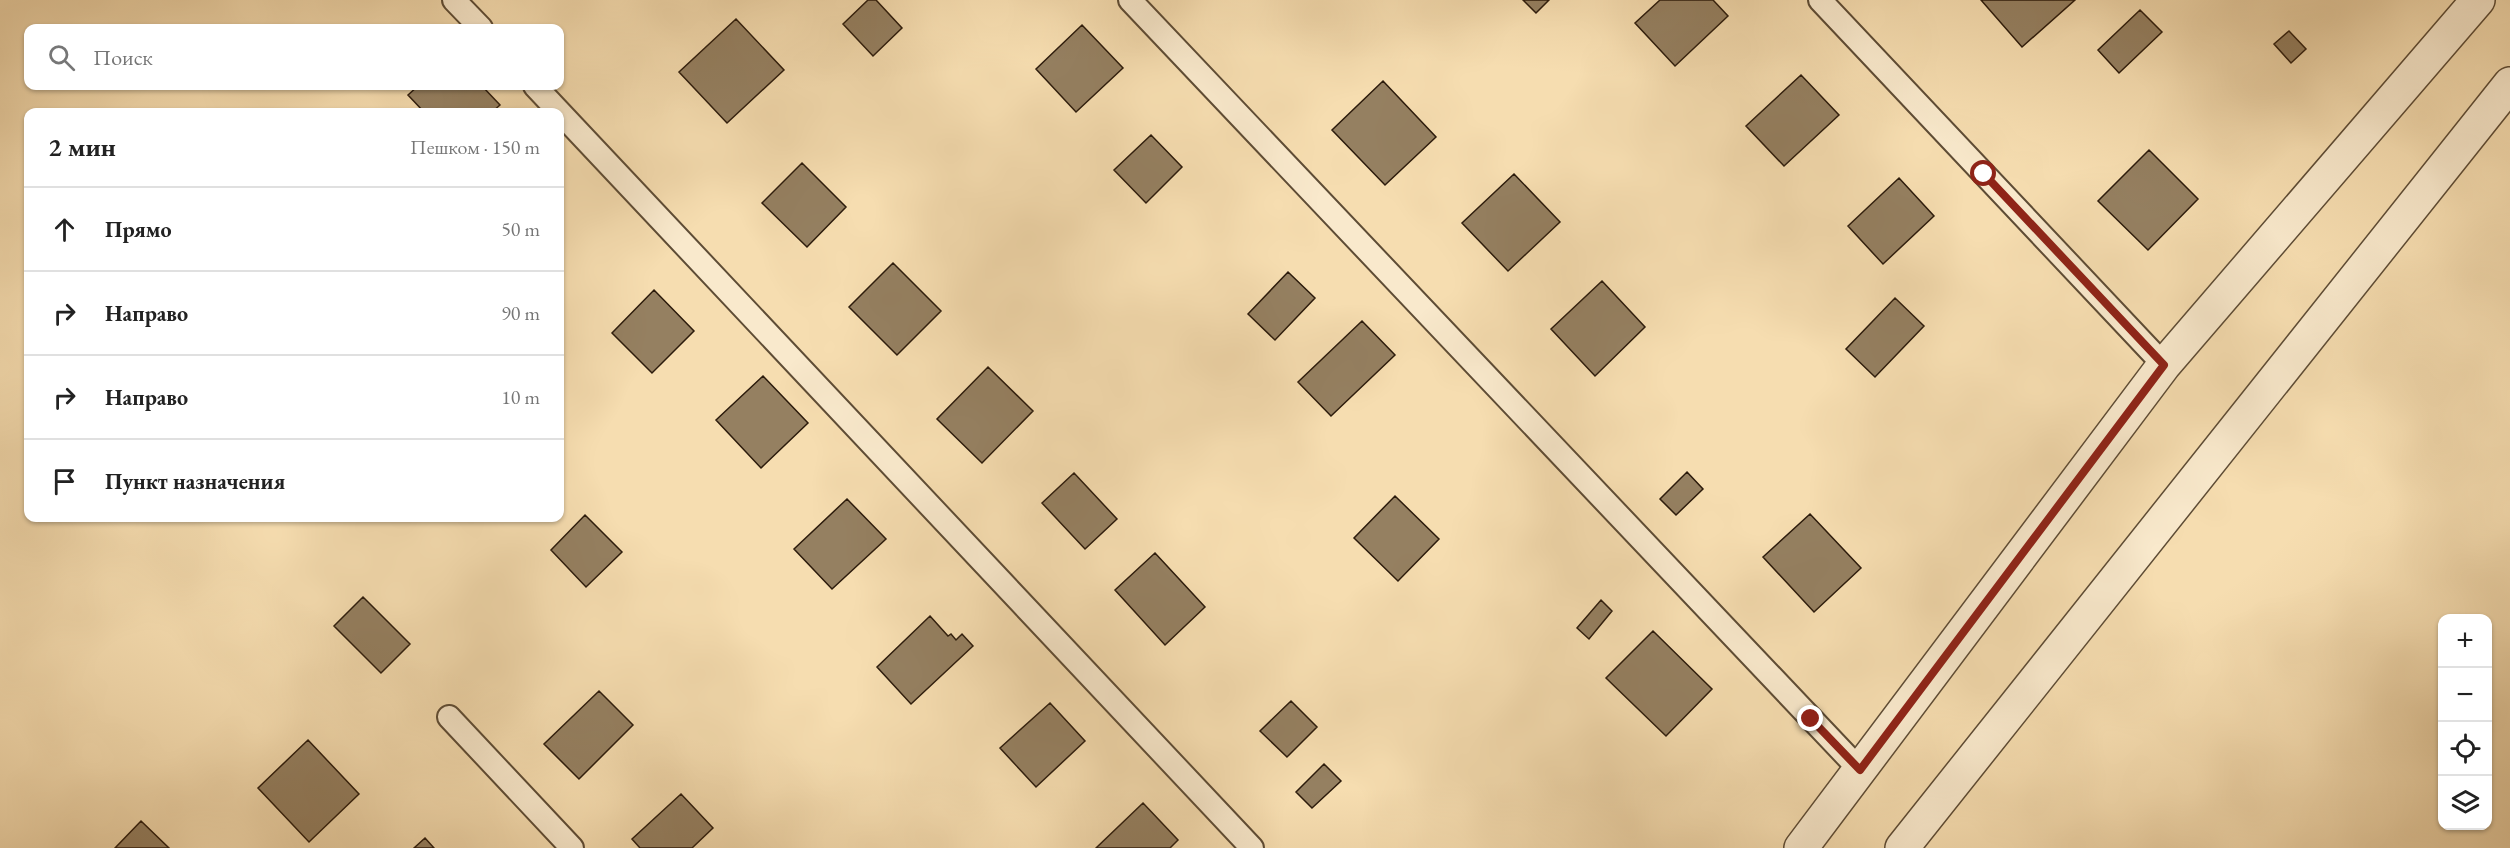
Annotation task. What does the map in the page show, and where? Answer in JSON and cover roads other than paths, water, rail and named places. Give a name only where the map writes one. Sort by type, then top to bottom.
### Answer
[{"type":"street","points":[[1801,848],[2164,365],[2478,0]]},
{"type":"street","points":[[1902,848],[2510,84]]},
{"type":"lane","points":[[454,0],[477,24]]},
{"type":"lane","points":[[1131,0],[1860,770]]},
{"type":"lane","points":[[1820,0],[2164,365]]},
{"type":"lane","points":[[539,90],[556,108]]},
{"type":"lane","points":[[564,117],[1252,848]]},
{"type":"lane","points":[[449,717],[572,848]]}]
